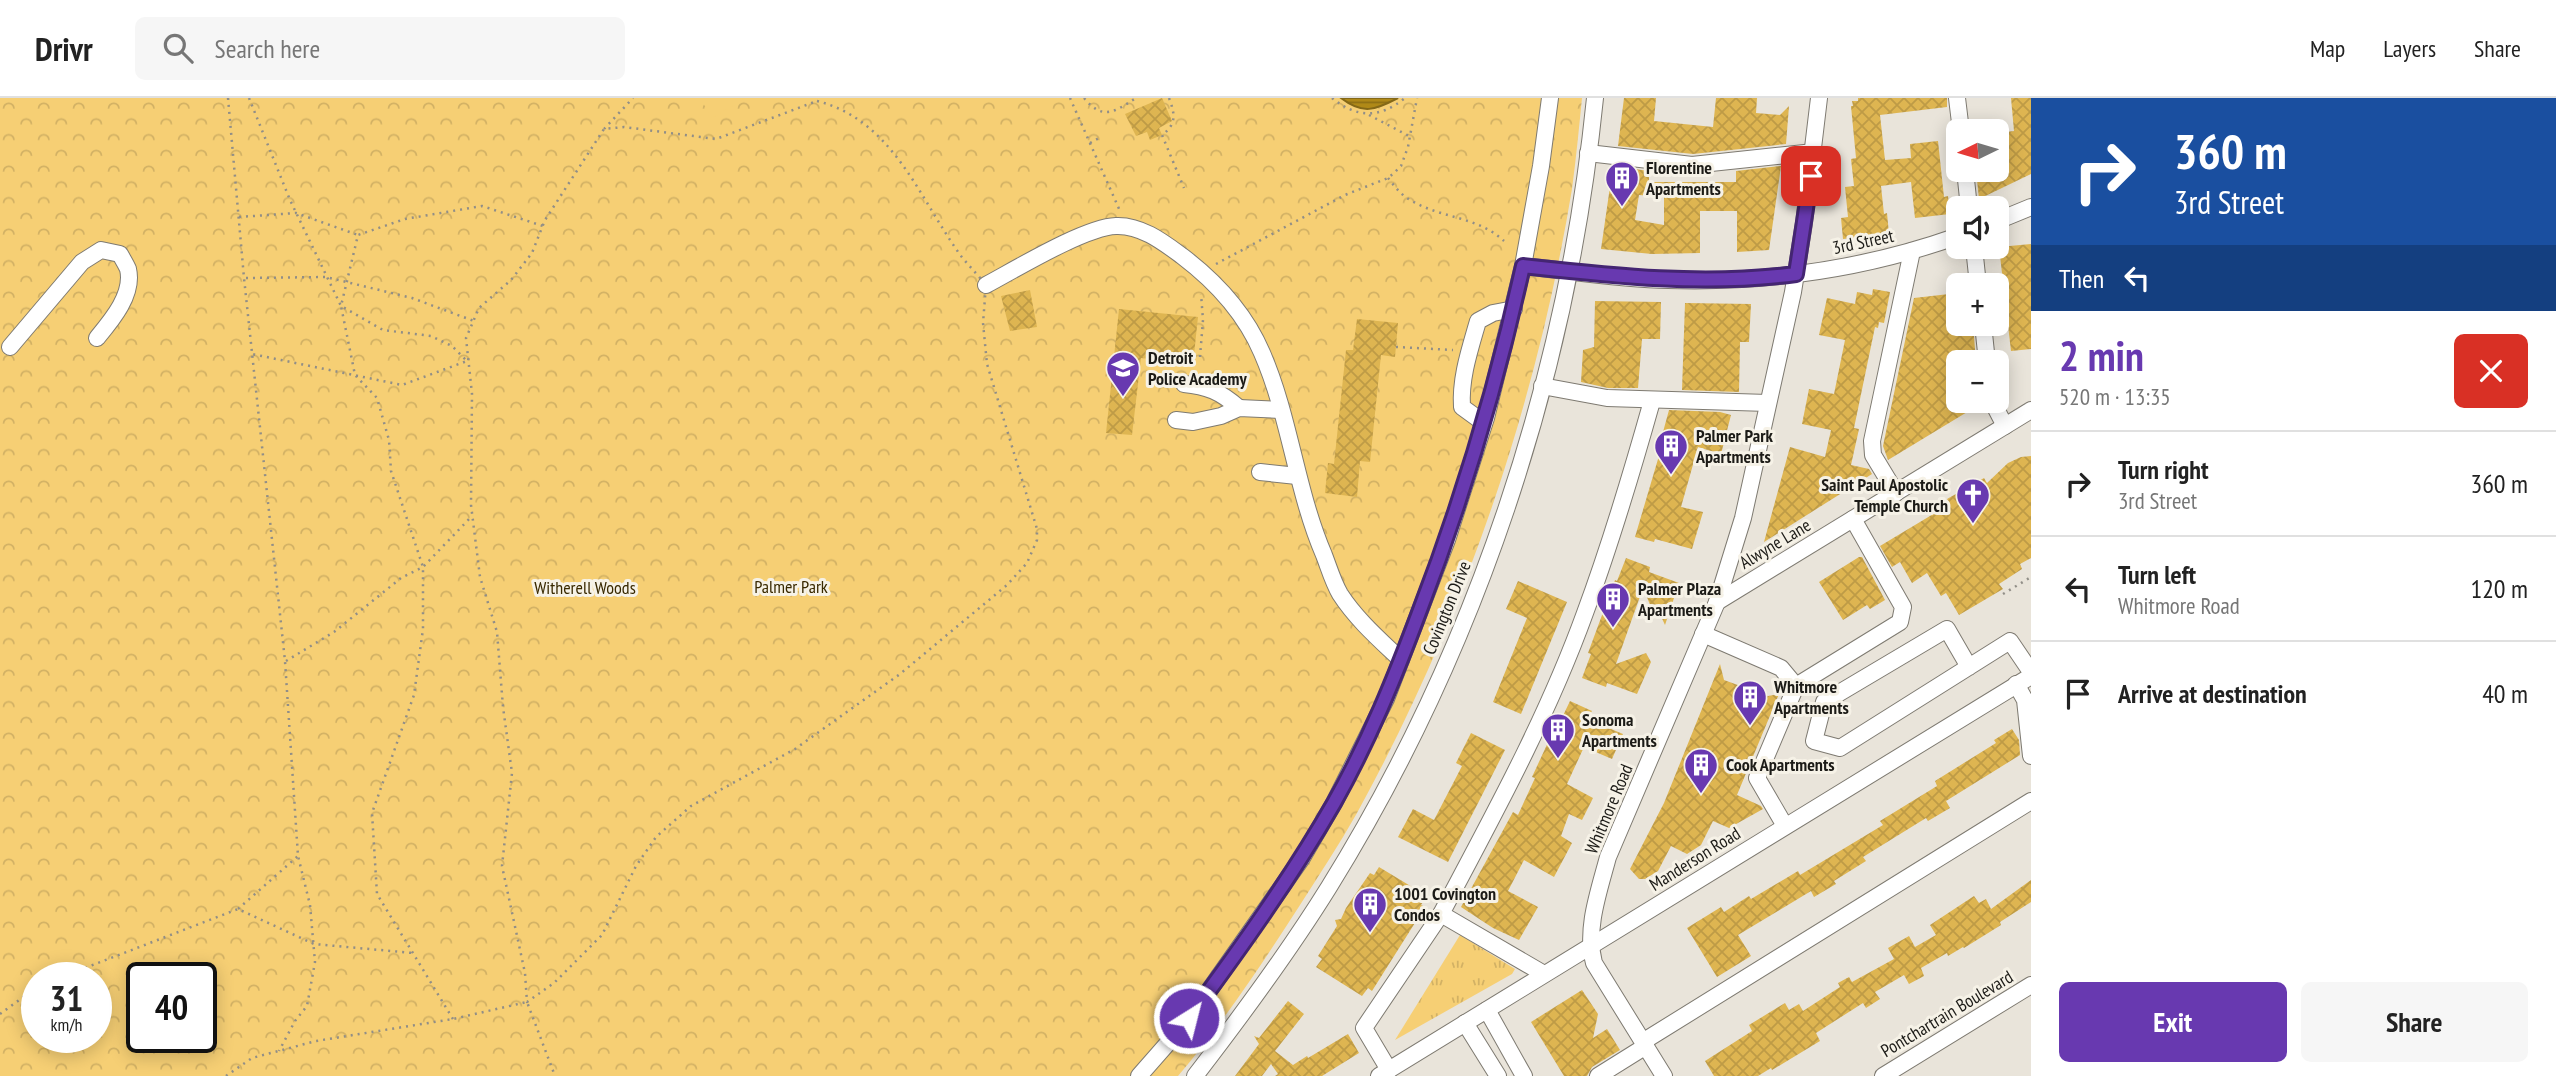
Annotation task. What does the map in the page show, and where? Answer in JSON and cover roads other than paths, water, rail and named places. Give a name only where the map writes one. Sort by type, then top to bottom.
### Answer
[{"type":"street","points":[[1139,1076],[1189,1018],[1302,858],[1386,699],[1447,540],[1484,423],[1523,266],[1541,166],[1549,98]]},
{"type":"street","name":"Covington Drive","points":[[1195,1076],[1272,974],[1328,889],[1402,756],[1450,654],[1490,555],[1542,386],[1569,271],[1595,98]]},
{"type":"street","name":"Whitmore Road","points":[[1590,946],[1597,899],[1608,857],[1717,602],[1742,518],[1796,274],[1819,98]]},
{"type":"street","points":[[1957,98],[1960,119]]},
{"type":"street","points":[[1588,153],[1692,165],[1814,152]]},
{"type":"street","points":[[2009,216],[2031,207]]},
{"type":"street","points":[[986,285],[1084,234],[1115,226],[1136,228],[1168,244],[1203,271],[1226,296],[1257,344],[1281,410],[1315,535],[1340,594],[1368,628],[1401,660]]},
{"type":"street","name":"3rd Street","points":[[1523,266],[1668,280],[1732,280],[1850,266],[1946,240]]},
{"type":"street","points":[[10,347],[82,262],[101,250],[120,254],[128,270],[126,294],[113,319],[97,338]]},
{"type":"street","points":[[1896,493],[1873,454],[1871,441],[1912,251]]},
{"type":"street","points":[[1484,423],[1462,407],[1461,391],[1478,321],[1493,313],[1514,309]]},
{"type":"street","points":[[1184,384],[1206,386],[1218,391],[1239,408]]},
{"type":"street","points":[[1542,386],[1607,398],[1768,403]]},
{"type":"street","points":[[1384,1073],[1364,1028],[1441,914],[1520,764],[1585,615],[1623,501],[1651,401]]},
{"type":"street","points":[[1176,420],[1194,422],[1221,416],[1239,408],[1281,410]]},
{"type":"street","name":"Alwyne Lane","points":[[1717,602],[2031,410]]},
{"type":"street","points":[[1998,413],[2005,426]]},
{"type":"street","points":[[1260,472],[1297,476]]},
{"type":"street","points":[[1785,826],[1758,778],[1796,686],[1900,622],[1903,607],[1853,519]]},
{"type":"street","points":[[1969,667],[1947,629],[1824,702],[1814,741],[1840,748],[1969,667],[2010,641],[2031,674]]},
{"type":"street","points":[[1703,634],[1780,668],[1796,686]]},
{"type":"street","name":"Manderson Road","points":[[1384,1073],[2031,674]]},
{"type":"street","points":[[2016,684],[2025,700],[2031,756]]},
{"type":"street","points":[[1598,1076],[2031,801]]},
{"type":"street","points":[[1441,914],[1544,974]]},
{"type":"street","points":[[1590,946],[1594,963],[1664,1076]]},
{"type":"street","name":"Pontchartrain Boulevard","points":[[1883,1076],[2031,985]]},
{"type":"street","points":[[1487,1010],[1524,1076]]},
{"type":"street","points":[[1465,1023],[1498,1076]]},
{"type":"place","name":"Florentine Apartments","points":[[1622,208]]},
{"type":"place","name":"Detroit Police Academy","points":[[1123,398]]},
{"type":"place","name":"Palmer Park Apartments","points":[[1671,476]]},
{"type":"place","name":"Saint Paul Apostolic Temple Church","points":[[1973,525]]},
{"type":"place","name":"Palmer Plaza Apartments","points":[[1613,629]]},
{"type":"place","name":"Whitmore Apartments","points":[[1750,727]]},
{"type":"place","name":"Sonoma Apartments","points":[[1558,760]]},
{"type":"place","name":"Cook Apartments","points":[[1701,795]]},
{"type":"place","name":"1001 Covington Condos","points":[[1370,934]]},
{"type":"park label","name":"Palmer Park","points":[[791,587]]},
{"type":"park label","name":"Witherell Woods","points":[[585,588]]}]
